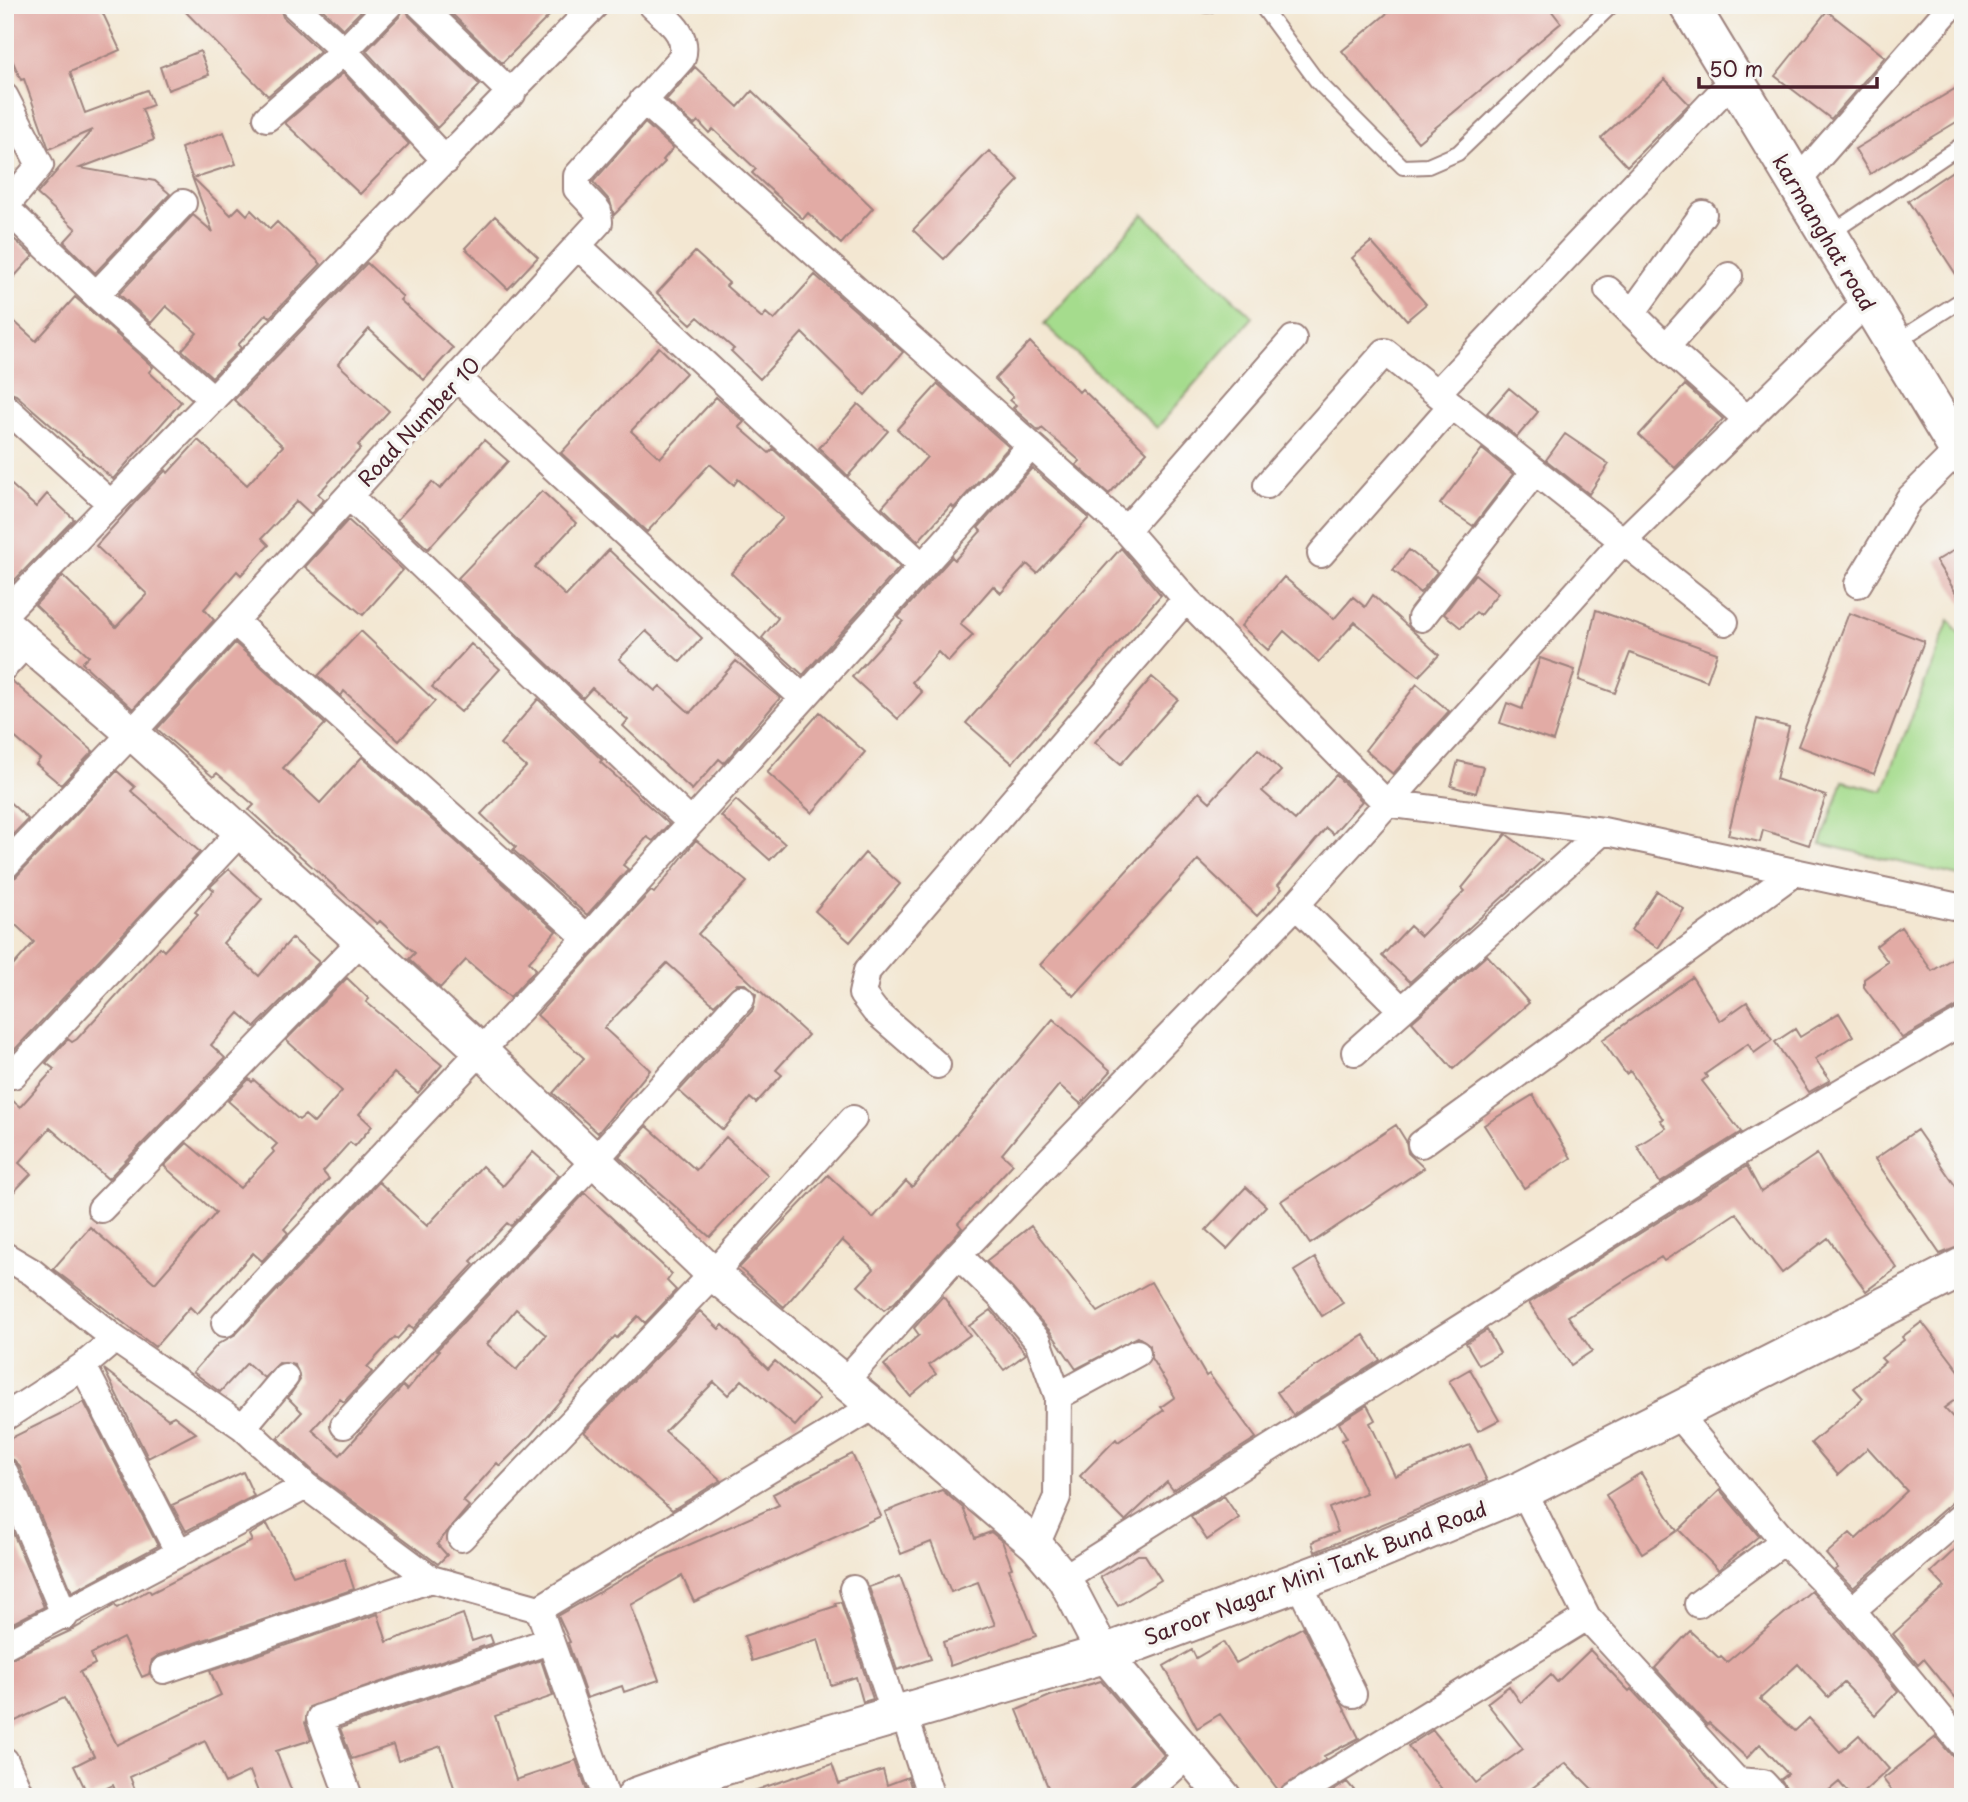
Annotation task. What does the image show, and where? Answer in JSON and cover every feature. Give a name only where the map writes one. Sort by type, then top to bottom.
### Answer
[{"type":"main road","name":"karmanghat road","points":[[1698,9],[1733,80],[1827,236],[1893,344],[1957,438]]},
{"type":"main road","name":"Saroor Nagar Mini Tank Bund Road","points":[[636,1797],[722,1766],[1104,1654],[1298,1582],[1523,1490],[1963,1267]]},
{"type":"street","points":[[294,5],[344,51],[446,161]]},
{"type":"street","points":[[267,118],[344,51],[389,5]]},
{"type":"street","points":[[420,5],[512,93]]},
{"type":"street","points":[[5,613],[595,5]]},
{"type":"street","points":[[652,5],[682,35],[684,49],[682,58],[643,100],[1126,530],[1186,599],[1386,803],[1603,831],[1963,908]]},
{"type":"street","points":[[1796,183],[1952,5]]},
{"type":"street","points":[[1321,554],[1445,399],[1733,80]]},
{"type":"street","points":[[5,97],[40,165],[5,207],[96,295],[213,399]]},
{"type":"street","name":"Road Number 10","points":[[5,866],[132,733],[579,247],[599,222],[598,211],[577,188],[577,176],[643,100]]},
{"type":"street","points":[[96,295],[183,203]]},
{"type":"street","points":[[1632,313],[1703,214]]},
{"type":"street","points":[[579,247],[922,566]]},
{"type":"street","points":[[1666,347],[1728,276]]},
{"type":"street","points":[[1608,290],[1666,347],[1748,420]]},
{"type":"street","points":[[843,1383],[958,1255],[1296,905],[1623,541],[1867,302]]},
{"type":"street","points":[[1126,530],[1293,339]]},
{"type":"street","points":[[1267,485],[1385,352],[1725,622]]},
{"type":"street","points":[[458,379],[802,697]]},
{"type":"street","points":[[5,407],[111,504]]},
{"type":"street","points":[[1858,584],[1909,499],[1957,438]]},
{"type":"street","points":[[225,1323],[587,938],[1030,447]]},
{"type":"street","points":[[1421,618],[1535,471]]},
{"type":"street","points":[[349,496],[690,822]]},
{"type":"street","points":[[937,1065],[875,1011],[862,995],[867,971],[1186,599]]},
{"type":"street","points":[[234,621],[587,938]]},
{"type":"street","points":[[12,644],[132,733],[480,1050],[593,1162],[713,1274],[874,1406],[1036,1545],[1064,1578],[1104,1654],[1224,1797]]},
{"type":"street","points":[[13,1075],[241,831]]},
{"type":"street","points":[[1355,1052],[1603,831]]},
{"type":"street","points":[[1421,1144],[1795,872]]},
{"type":"street","points":[[1296,905],[1402,1010]]},
{"type":"street","points":[[102,1209],[361,941]]},
{"type":"street","points":[[344,1425],[593,1162],[741,999]]},
{"type":"street","points":[[1064,1578],[1738,1152],[1963,1021]]},
{"type":"street","points":[[461,1538],[713,1274],[853,1119]]},
{"type":"street","points":[[958,1255],[1002,1298],[1038,1341],[1058,1396],[1057,1497],[1036,1545]]},
{"type":"street","points":[[5,1256],[32,1272],[115,1339],[243,1427],[306,1486],[431,1579],[538,1609],[874,1406]]},
{"type":"street","points":[[5,1417],[83,1366],[115,1339]]},
{"type":"street","points":[[1058,1396],[1137,1353]]},
{"type":"street","points":[[83,1366],[179,1553]]},
{"type":"street","points":[[243,1427],[285,1377]]},
{"type":"street","points":[[1676,1413],[1784,1541],[1852,1610],[1958,1729]]},
{"type":"street","points":[[5,1473],[65,1616]]},
{"type":"street","points":[[5,1644],[65,1616],[306,1486]]},
{"type":"street","points":[[1523,1490],[1587,1617],[1737,1781],[1763,1783],[1776,1797]]},
{"type":"street","points":[[1852,1610],[1963,1515]]},
{"type":"street","points":[[1698,1604],[1784,1541]]},
{"type":"street","points":[[164,1670],[431,1579]]},
{"type":"street","points":[[1298,1582],[1353,1694]]},
{"type":"street","points":[[853,1589],[931,1797]]},
{"type":"street","points":[[538,1609],[606,1797]]},
{"type":"street","points":[[1293,1797],[1587,1617]]},
{"type":"street","points":[[349,1797],[320,1718],[549,1641]]},
{"type":"street","points":[[1141,1797],[1187,1756]]},
{"type":"street","points":[[5,1761],[21,1797]]},
{"type":"lane","points":[[1261,5],[1317,81],[1403,167],[1428,166],[1458,153],[1612,5]]},
{"type":"lane","points":[[1827,236],[1963,144]]},
{"type":"lane","points":[[1893,344],[1963,299]]},
{"type":"green space","points":[[1143,214],[1253,317],[1157,428],[1044,324]]},
{"type":"green space","points":[[1949,620],[1963,640],[1963,877],[1821,844],[1843,781],[1883,791]]},
{"type":"building","points":[[5,5],[99,5],[120,50],[70,72],[85,113],[147,90],[153,105],[142,109],[154,140],[80,168],[155,181],[170,194],[95,273],[64,242],[76,229],[37,194],[92,130],[49,149],[24,79],[21,80],[9,53],[11,52],[5,39]]},
{"type":"building","points":[[179,5],[279,5],[283,17],[320,51],[268,96]]},
{"type":"building","points":[[318,5],[367,5],[343,29]]},
{"type":"building","points":[[405,5],[409,16],[480,85],[437,128],[366,51],[400,16]]},
{"type":"building","points":[[443,5],[560,5],[502,63]]},
{"type":"building","points":[[1397,5],[1547,5],[1561,23],[1418,142],[1342,51]]},
{"type":"building","points":[[1827,11],[1885,57],[1831,119],[1775,76]]},
{"type":"building","points":[[200,51],[209,75],[168,90],[160,67]]},
{"type":"building","points":[[695,67],[738,107],[752,91],[873,208],[841,244],[808,213],[803,219],[752,173],[756,169],[713,129],[709,133],[698,121],[694,125],[666,100]]},
{"type":"building","points":[[343,73],[409,144],[360,194],[285,123]]},
{"type":"building","points":[[1665,79],[1689,104],[1627,166],[1601,138]]},
{"type":"building","points":[[1963,84],[1963,118],[1870,174],[1855,149]]},
{"type":"building","points":[[645,123],[673,148],[663,160],[665,162],[614,215],[610,201],[593,182]]},
{"type":"building","points":[[224,132],[236,164],[193,178],[231,215],[239,207],[247,215],[251,210],[270,229],[277,222],[321,264],[270,317],[266,314],[238,345],[241,348],[212,377],[182,350],[197,333],[166,306],[151,323],[119,294],[193,215],[213,232],[181,148]]},
{"type":"building","points":[[989,151],[1019,180],[944,259],[913,230]]},
{"type":"building","points":[[1963,164],[1963,285],[1908,201]]},
{"type":"building","points":[[495,216],[538,257],[508,289],[465,248]]},
{"type":"building","points":[[5,231],[33,256],[5,287]]},
{"type":"building","points":[[1371,242],[1426,304],[1407,320],[1352,258]]},
{"type":"building","points":[[695,252],[729,283],[726,286],[762,318],[766,313],[774,320],[815,275],[903,352],[865,395],[802,333],[760,379],[731,351],[734,349],[698,317],[691,324],[657,293]]},
{"type":"building","points":[[367,263],[403,297],[400,300],[453,348],[424,380],[369,329],[338,364],[389,411],[358,445],[361,448],[318,494],[324,499],[311,514],[297,501],[262,538],[269,545],[241,575],[237,571],[204,609],[214,620],[133,709],[82,663],[89,656],[35,605],[63,576],[116,627],[147,594],[96,546],[137,500],[166,470],[168,473],[198,440],[247,485],[283,446],[234,400]]},
{"type":"building","points":[[75,297],[153,367],[149,372],[181,402],[113,479],[16,395],[5,391],[5,313],[36,341]]},
{"type":"building","points":[[1030,342],[1079,392],[1082,389],[1147,452],[1109,494],[1076,465],[1080,461],[1042,428],[1039,431],[1013,408],[1016,405],[1010,400],[1013,397],[995,379]]},
{"type":"building","points":[[659,347],[686,373],[631,431],[660,458],[716,397],[744,422],[739,427],[769,453],[773,449],[900,567],[803,675],[762,638],[778,618],[731,573],[783,518],[738,479],[734,485],[710,464],[647,532],[561,453]]},
{"type":"building","points":[[938,384],[1009,447],[954,508],[951,505],[918,541],[882,507],[927,457],[897,429]]},
{"type":"building","points":[[1685,385],[1723,419],[1675,468],[1639,435]]},
{"type":"building","points":[[1509,388],[1538,412],[1517,437],[1487,413]]},
{"type":"building","points":[[858,404],[888,431],[848,476],[819,448]]},
{"type":"building","points":[[1565,434],[1609,464],[1589,494],[1546,460]]},
{"type":"building","points":[[484,440],[508,461],[428,549],[397,520],[432,482],[440,489]]},
{"type":"building","points":[[1482,449],[1513,474],[1473,526],[1440,504]]},
{"type":"building","points":[[1032,468],[1089,518],[1037,573],[1027,564],[1001,593],[993,586],[960,624],[973,635],[948,662],[938,652],[912,682],[922,692],[898,719],[852,677],[903,621],[898,617],[952,557],[955,560],[981,531],[978,528]]},
{"type":"building","points":[[5,479],[36,507],[47,494],[74,519],[5,590]]},
{"type":"building","points":[[542,491],[576,523],[535,567],[566,596],[609,550],[702,638],[680,662],[646,631],[619,659],[655,691],[660,686],[690,713],[736,661],[780,698],[724,763],[719,759],[692,790],[623,726],[628,720],[592,688],[583,698],[458,578]]},
{"type":"building","points":[[348,520],[403,570],[363,615],[305,567]]},
{"type":"building","points":[[1963,545],[1963,604],[1936,561]]},
{"type":"building","points":[[1121,548],[1161,595],[1012,763],[966,723]]},
{"type":"building","points":[[1409,550],[1437,572],[1420,593],[1393,570]]},
{"type":"building","points":[[1475,574],[1498,593],[1480,615],[1476,612],[1461,628],[1444,614]]},
{"type":"building","points":[[1284,577],[1334,619],[1353,597],[1365,607],[1373,595],[1439,655],[1419,676],[1355,622],[1319,662],[1284,631],[1268,650],[1241,626]]},
{"type":"building","points":[[1596,610],[1717,653],[1707,681],[1630,653],[1615,693],[1579,680]]},
{"type":"building","points":[[1849,613],[1924,641],[1874,774],[1798,746]]},
{"type":"building","points":[[361,631],[435,701],[399,741],[344,691],[341,696],[318,676]]},
{"type":"building","points":[[235,643],[325,724],[283,768],[320,803],[362,757],[556,931],[529,962],[536,969],[510,997],[466,960],[440,988],[409,959],[415,953],[380,921],[377,924],[249,810],[254,805],[217,773],[213,777],[157,729]]},
{"type":"building","points":[[471,644],[500,669],[461,712],[432,687]]},
{"type":"building","points":[[1540,658],[1575,670],[1553,741],[1500,723],[1507,703],[1522,709]]},
{"type":"building","points":[[1152,677],[1178,699],[1121,764],[1095,742]]},
{"type":"building","points":[[11,680],[93,751],[61,785],[36,764],[40,759],[5,729],[5,681]]},
{"type":"building","points":[[1417,684],[1449,711],[1393,774],[1365,750]]},
{"type":"building","points":[[538,699],[602,760],[600,762],[669,824],[653,841],[647,837],[623,865],[628,869],[587,915],[513,850],[516,847],[481,814],[526,767],[500,744]]},
{"type":"building","points":[[820,712],[865,752],[812,813],[767,772]]},
{"type":"building","points":[[1757,719],[1789,727],[1776,779],[1826,796],[1809,845],[1763,830],[1760,842],[1728,835]]},
{"type":"building","points":[[1258,749],[1281,771],[1262,791],[1295,820],[1336,775],[1362,801],[1333,834],[1326,828],[1278,885],[1282,889],[1257,916],[1198,860],[1074,996],[1040,965],[1199,792],[1210,802]]},
{"type":"building","points":[[1458,761],[1483,767],[1476,793],[1451,786]]},
{"type":"building","points":[[117,771],[135,787],[131,791],[200,852],[5,1060],[5,975],[34,942],[5,915],[5,881],[16,877]]},
{"type":"building","points":[[5,798],[28,819],[5,843]]},
{"type":"building","points":[[736,800],[785,844],[770,860],[721,816]]},
{"type":"building","points":[[1506,834],[1542,861],[1410,982],[1382,956],[1410,926],[1421,936],[1465,891],[1462,888]]},
{"type":"building","points":[[696,840],[747,882],[698,934],[808,1035],[776,1070],[782,1075],[756,1103],[750,1098],[723,1130],[679,1091],[753,1010],[756,994],[745,984],[737,984],[714,1005],[667,963],[604,1028],[650,1070],[598,1133],[553,1093],[584,1058],[537,1015],[651,891],[654,893]]},
{"type":"building","points":[[865,853],[900,884],[850,942],[815,911]]},
{"type":"building","points":[[229,869],[262,899],[223,943],[259,976],[292,938],[319,962],[255,1027],[239,1013],[211,1045],[225,1058],[108,1179],[50,1128],[19,1163],[31,1174],[5,1201],[5,1094],[20,1107],[54,1069],[46,1063],[68,1039],[72,1042],[77,1039],[160,947],[164,951],[198,914],[195,912],[214,890],[210,887]]},
{"type":"building","points":[[1657,891],[1684,909],[1658,948],[1631,930]]},
{"type":"building","points":[[1901,927],[1932,971],[1963,952],[1963,1003],[1902,1038],[1864,987],[1864,979],[1888,962],[1876,946]]},
{"type":"building","points":[[1487,955],[1529,1003],[1453,1069],[1412,1022]]},
{"type":"building","points":[[1692,977],[1720,1021],[1747,1002],[1772,1040],[1754,1053],[1748,1044],[1705,1074],[1707,1077],[1702,1081],[1741,1132],[1660,1183],[1637,1146],[1666,1128],[1660,1120],[1663,1119],[1630,1071],[1626,1074],[1602,1040]]},
{"type":"building","points":[[347,978],[369,999],[366,1002],[442,1065],[418,1093],[394,1073],[359,1114],[372,1126],[355,1146],[350,1142],[323,1172],[329,1179],[284,1229],[288,1233],[262,1261],[253,1253],[197,1314],[190,1307],[155,1347],[53,1269],[90,1227],[155,1283],[216,1213],[164,1166],[187,1143],[240,1188],[274,1152],[272,1149],[277,1144],[228,1101],[249,1079],[252,1082],[254,1080],[299,1120],[305,1115],[314,1123],[342,1091],[286,1040]]},
{"type":"building","points":[[1839,1013],[1853,1036],[1815,1059],[1830,1080],[1809,1092],[1775,1042],[1795,1029],[1800,1037]]},
{"type":"building","points":[[1053,1019],[1111,1071],[1081,1104],[1059,1085],[1002,1154],[1013,1164],[958,1223],[962,1228],[895,1302],[884,1310],[858,1286],[874,1269],[842,1240],[784,1307],[739,1268],[828,1175],[873,1218],[906,1181],[912,1187]]},
{"type":"building","points":[[1533,1095],[1571,1158],[1524,1188],[1484,1125]]},
{"type":"building","points":[[1396,1125],[1406,1141],[1408,1153],[1424,1168],[1310,1244],[1281,1201]]},
{"type":"building","points":[[647,1126],[696,1170],[726,1137],[768,1175],[710,1237],[619,1157]]},
{"type":"building","points":[[1917,1130],[1963,1197],[1963,1245],[1940,1254],[1875,1159]]},
{"type":"building","points":[[533,1152],[559,1175],[511,1226],[507,1223],[471,1261],[474,1264],[413,1329],[409,1326],[397,1339],[395,1337],[367,1367],[372,1372],[344,1402],[340,1399],[312,1430],[340,1455],[403,1386],[407,1390],[439,1351],[437,1350],[585,1193],[672,1274],[667,1281],[676,1290],[645,1323],[638,1316],[617,1338],[615,1336],[531,1435],[500,1466],[497,1463],[463,1501],[469,1506],[437,1544],[447,1555],[438,1564],[316,1474],[278,1438],[302,1412],[288,1398],[300,1380],[295,1365],[279,1363],[264,1378],[247,1363],[220,1392],[193,1372],[218,1344],[236,1334],[379,1182],[427,1226],[482,1166],[503,1186]],"holes":[[[516,1309],[546,1335],[516,1370],[487,1344]]]},
{"type":"building","points":[[1817,1154],[1832,1180],[1897,1268],[1866,1291],[1828,1238],[1782,1273],[1736,1213],[1664,1261],[1661,1257],[1568,1316],[1592,1351],[1571,1365],[1529,1303],[1747,1166],[1761,1192]]},
{"type":"building","points":[[1246,1187],[1266,1206],[1227,1249],[1206,1230]]},
{"type":"building","points":[[1031,1226],[1098,1312],[1151,1282],[1206,1376],[1209,1374],[1256,1438],[1173,1490],[1167,1482],[1125,1521],[1080,1476],[1116,1439],[1118,1442],[1164,1410],[1161,1407],[1175,1397],[1151,1358],[1150,1345],[1138,1337],[1076,1369],[1050,1331],[986,1261]]},
{"type":"building","points":[[1315,1258],[1343,1303],[1322,1316],[1294,1271]]},
{"type":"building","points":[[943,1296],[970,1335],[929,1365],[936,1374],[910,1396],[884,1365],[919,1335],[914,1328]]},
{"type":"building","points":[[991,1310],[1026,1354],[1004,1370],[969,1326]]},
{"type":"building","points":[[700,1311],[719,1329],[723,1325],[768,1369],[775,1361],[819,1399],[795,1426],[742,1380],[728,1395],[714,1382],[665,1431],[721,1480],[672,1510],[584,1432]]},
{"type":"building","points":[[1922,1322],[1963,1376],[1963,1394],[1944,1408],[1963,1428],[1963,1493],[1853,1588],[1835,1570],[1838,1568],[1826,1554],[1850,1533],[1856,1539],[1907,1491],[1868,1448],[1838,1475],[1811,1443],[1863,1398],[1854,1388],[1885,1362],[1881,1358],[1904,1340],[1902,1337]]},
{"type":"building","points":[[1487,1330],[1500,1353],[1479,1365],[1466,1343]]},
{"type":"building","points":[[1364,1335],[1380,1360],[1293,1415],[1277,1392]]},
{"type":"building","points":[[104,1369],[168,1419],[174,1416],[196,1433],[148,1458]]},
{"type":"building","points":[[1470,1369],[1499,1420],[1478,1431],[1449,1381]]},
{"type":"building","points":[[84,1402],[158,1546],[72,1592],[20,1467],[14,1460],[5,1458],[5,1441]]},
{"type":"building","points":[[1367,1405],[1375,1420],[1370,1423],[1395,1476],[1470,1445],[1487,1481],[1315,1552],[1312,1542],[1338,1532],[1329,1508],[1366,1493],[1342,1440],[1347,1438],[1339,1423]]},
{"type":"building","points":[[852,1454],[881,1516],[694,1602],[682,1576],[631,1605],[659,1680],[624,1692],[622,1686],[587,1698],[568,1643],[570,1642],[558,1616],[657,1559],[779,1505],[773,1494]]},
{"type":"building","points":[[243,1472],[254,1496],[186,1531],[172,1505]]},
{"type":"building","points":[[1641,1473],[1677,1531],[1642,1553],[1606,1495]]},
{"type":"building","points":[[942,1490],[963,1508],[975,1538],[991,1532],[1002,1541],[1012,1568],[1009,1569],[1036,1636],[950,1666],[943,1642],[995,1625],[978,1582],[951,1592],[931,1542],[901,1554],[885,1512]]},
{"type":"building","points":[[1720,1490],[1759,1536],[1718,1570],[1679,1530]]},
{"type":"building","points":[[1224,1496],[1239,1518],[1207,1540],[1191,1516]]},
{"type":"building","points":[[5,1514],[44,1607],[5,1627]]},
{"type":"building","points":[[267,1524],[293,1575],[344,1558],[354,1589],[159,1655],[152,1660],[149,1674],[142,1677],[123,1638],[91,1654],[95,1664],[80,1672],[117,1745],[221,1695],[210,1671],[378,1614],[387,1642],[463,1614],[472,1641],[490,1635],[493,1643],[309,1707],[305,1723],[311,1740],[276,1751],[294,1797],[260,1797],[250,1771],[225,1783],[205,1741],[130,1777],[138,1797],[118,1797],[113,1785],[89,1797],[74,1766],[94,1756],[64,1698],[5,1726],[5,1661],[72,1630],[115,1605],[117,1608],[149,1590],[151,1593],[252,1541],[249,1535]]},
{"type":"building","points":[[1963,1542],[1963,1707],[1924,1659],[1918,1665],[1893,1634],[1945,1587],[1931,1572]]},
{"type":"building","points":[[1138,1555],[1145,1555],[1161,1580],[1118,1606],[1100,1577]]},
{"type":"building","points":[[900,1576],[931,1659],[897,1670],[869,1587]]},
{"type":"building","points":[[1811,1591],[1840,1621],[1898,1691],[1875,1715],[1844,1683],[1828,1697],[1798,1664],[1760,1699],[1795,1731],[1809,1718],[1840,1752],[1859,1735],[1889,1769],[1858,1797],[1852,1797],[1839,1782],[1821,1797],[1791,1797],[1781,1779],[1788,1774],[1760,1744],[1747,1758],[1709,1723],[1707,1725],[1655,1668],[1690,1631],[1727,1662]]},
{"type":"building","points":[[841,1602],[873,1699],[863,1702],[856,1677],[831,1685],[818,1639],[752,1661],[744,1636],[836,1606],[835,1603]]},
{"type":"building","points":[[1303,1627],[1359,1738],[1324,1756],[1326,1759],[1279,1791],[1220,1714],[1197,1728],[1164,1666],[1192,1650],[1196,1658],[1223,1642],[1236,1663]]},
{"type":"building","points":[[1590,1650],[1629,1691],[1631,1689],[1685,1748],[1723,1797],[1600,1797],[1566,1763],[1520,1797],[1448,1797],[1408,1746],[1433,1730],[1476,1783],[1523,1749],[1487,1703],[1509,1686],[1521,1703],[1551,1675],[1557,1682]]},
{"type":"building","points":[[541,1660],[553,1696],[495,1716],[516,1780],[576,1760],[588,1794],[579,1797],[457,1797],[441,1746],[398,1761],[393,1745],[352,1759],[340,1728]]},
{"type":"building","points":[[1101,1681],[1164,1755],[1131,1785],[1126,1797],[1052,1797],[1017,1710],[1050,1696]]},
{"type":"building","points":[[1936,1737],[1951,1755],[1963,1760],[1963,1797],[1897,1797],[1883,1779]]},
{"type":"building","points":[[832,1764],[839,1784],[883,1770],[887,1785],[908,1777],[914,1797],[746,1797],[745,1794]]},
{"type":"building","points":[[1347,1782],[1360,1797],[1324,1797]]}]
